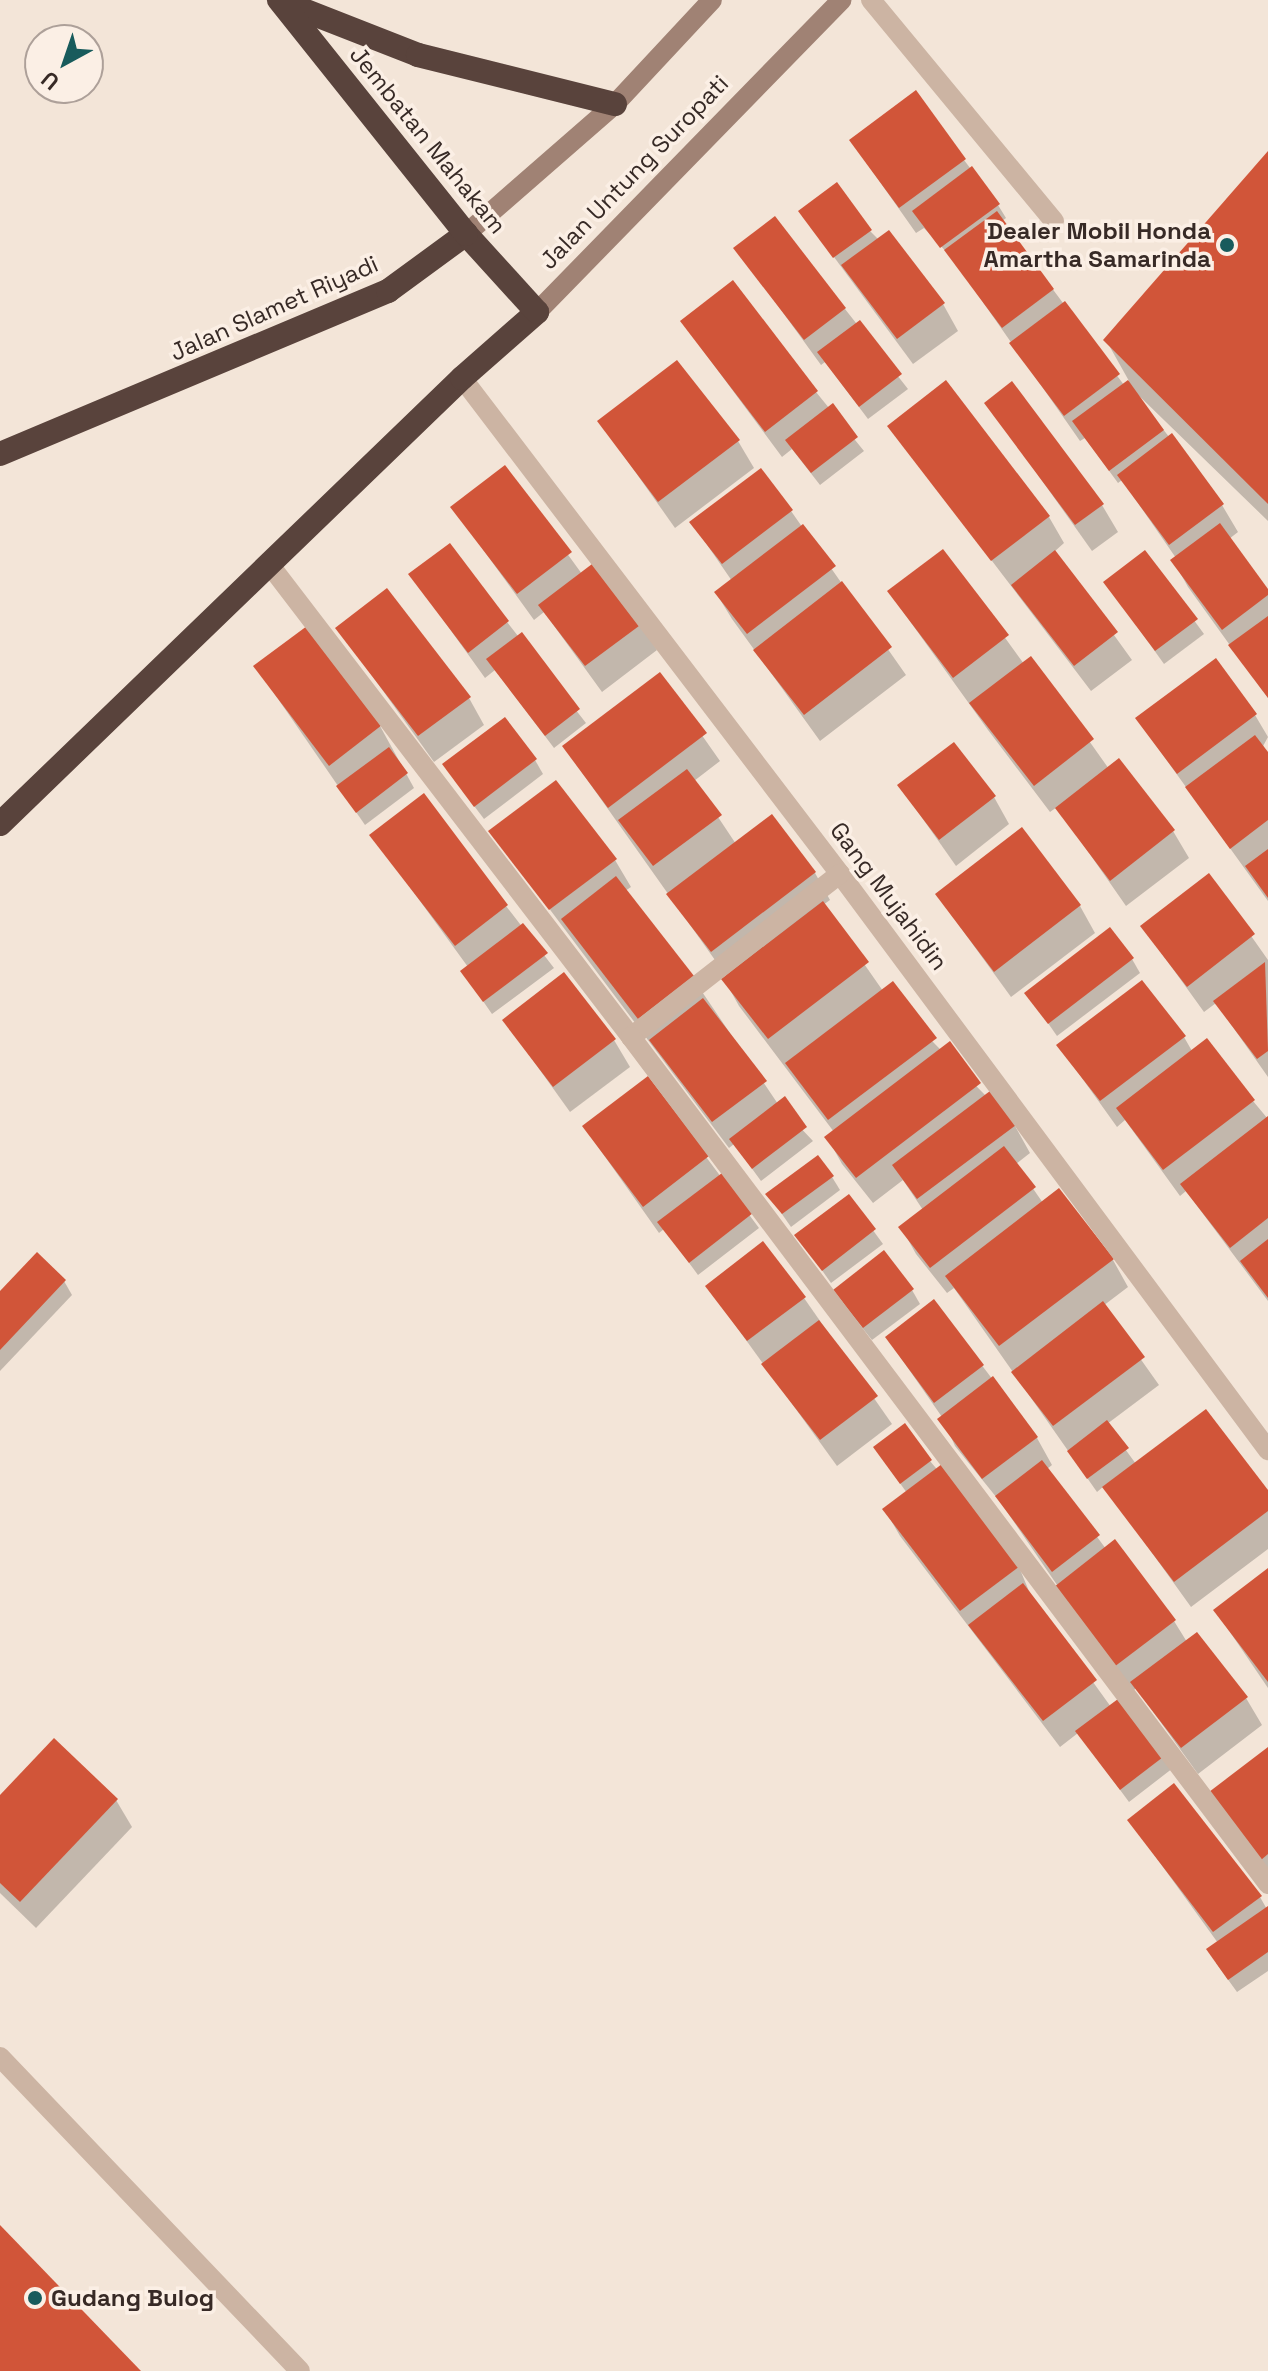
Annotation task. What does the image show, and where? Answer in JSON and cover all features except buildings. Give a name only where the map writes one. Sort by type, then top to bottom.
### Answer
[{"type":"highway","points":[[280,1],[418,55],[615,104]]},
{"type":"highway","name":"Jembatan Mahakam","points":[[280,1],[466,234],[537,312]]},
{"type":"highway","name":"Jalan Slamet Riyadi","points":[[0,454],[388,291],[466,234]]},
{"type":"highway","name":"Jalan Untung Suropati","points":[[462,378],[537,312]]},
{"type":"highway","points":[[0,824],[462,378]]},
{"type":"main road","points":[[615,104],[712,0]]},
{"type":"main road","name":"Jalan Untung Suropati","points":[[537,312],[841,0]]},
{"type":"main road","name":"Jalan Slamet Riyadi","points":[[466,234],[615,104]]},
{"type":"street","points":[[871,0],[1054,221]]},
{"type":"street","name":"Gang Mujahidin","points":[[462,378],[840,874],[1268,1450]]},
{"type":"street","points":[[269,564],[631,1037],[1268,1884]]},
{"type":"street","points":[[631,1037],[840,874]]},
{"type":"street","points":[[0,2057],[300,2371]]},
{"type":"place","name":"Dealer Mobil Honda Amartha Samarinda","points":[[1227,245]]},
{"type":"place","name":"Gudang Bulog","points":[[35,2298]]}]
